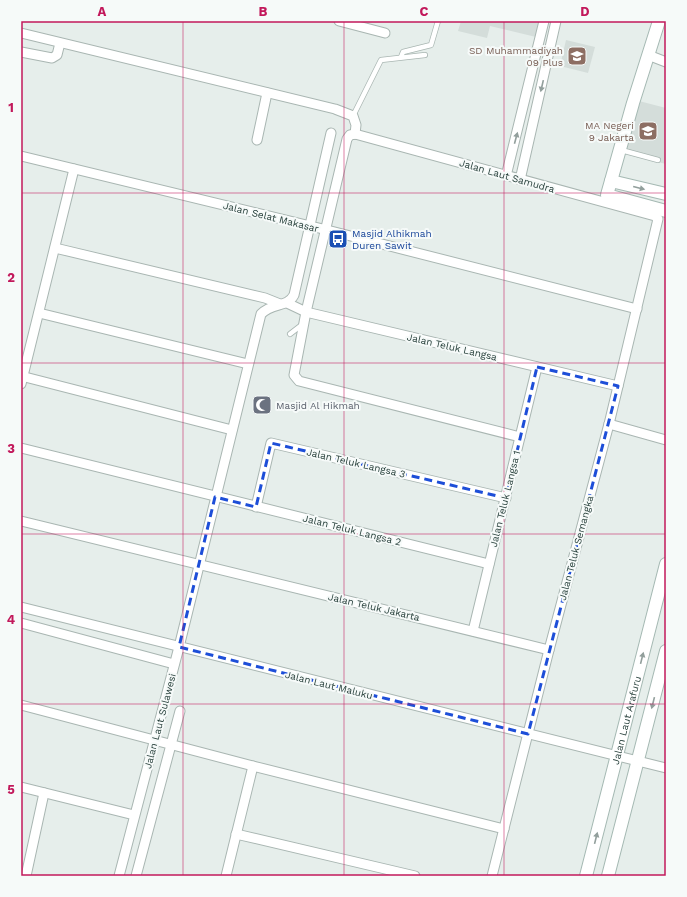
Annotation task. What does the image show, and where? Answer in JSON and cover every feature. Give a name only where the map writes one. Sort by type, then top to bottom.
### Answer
[{"type":"street","points":[[339,21],[385,33]]},
{"type":"street","points":[[506,176],[523,112],[544,21]]},
{"type":"street","points":[[520,180],[556,21]]},
{"type":"street","points":[[657,22],[606,199],[662,215]]},
{"type":"street","points":[[21,33],[335,109],[353,116],[356,125],[355,134],[350,135],[347,139],[327,230],[303,324],[293,370],[295,378],[520,437]]},
{"type":"street","points":[[21,52],[52,58],[57,55],[60,43]]},
{"type":"street","points":[[648,55],[666,62]]},
{"type":"street","points":[[257,140],[267,93]]},
{"type":"street","points":[[523,112],[535,115]]},
{"type":"street","points":[[283,303],[294,295],[331,133]]},
{"type":"street","name":"Jalan Laut Samudra","points":[[355,134],[520,180],[606,199]]},
{"type":"street","name":"Jalan Selat Makasar","points":[[21,156],[327,230],[637,310]]},
{"type":"street","points":[[74,169],[22,379],[232,430]]},
{"type":"street","points":[[611,181],[666,194]]},
{"type":"street","name":"Jalan Teluk Semangka","points":[[492,876],[662,215]]},
{"type":"street","name":"Jalan Teluk Langsa","points":[[55,248],[265,298],[306,312],[618,386]]},
{"type":"street","name":"Jalan Laut Sulawesi","points":[[119,876],[179,647],[248,364],[262,314],[268,307],[283,303]]},
{"type":"street","points":[[39,313],[248,364]]},
{"type":"street","name":"Jalan Teluk Langsa 1","points":[[473,631],[538,367]]},
{"type":"street","points":[[609,424],[666,440]]},
{"type":"street","name":"Jalan Teluk Langsa 3","points":[[256,507],[271,443],[506,498]]},
{"type":"street","name":"Jalan Teluk Langsa 2","points":[[21,448],[489,564]]},
{"type":"street","name":"Jalan Teluk Jakarta","points":[[21,521],[549,650]]},
{"type":"street","name":"Jalan Laut Arafuru","points":[[586,876],[666,564]]},
{"type":"street","name":"Jalan Laut Maluku","points":[[21,607],[666,768]]},
{"type":"street","points":[[21,623],[174,664]]},
{"type":"street","points":[[608,876],[666,651]]},
{"type":"street","points":[[21,705],[170,745],[504,829]]},
{"type":"street","name":"Jalan Laut Sulawesi","points":[[136,876],[180,711]]},
{"type":"street","points":[[226,876],[253,766]]},
{"type":"street","points":[[21,787],[134,815]]},
{"type":"street","points":[[26,876],[44,793]]},
{"type":"street","points":[[236,834],[415,876]]},
{"type":"lane","points":[[401,57],[403,52],[431,45],[438,21]]},
{"type":"lane","points":[[353,116],[380,61],[383,59],[425,55]]},
{"type":"lane","points":[[620,150],[658,160]]},
{"type":"lane","points":[[290,334],[303,324]]},
{"type":"highlighted area","points":[[537,367],[618,386],[528,734],[179,647],[215,497],[256,507],[271,443],[506,498]]},
{"type":"shaded area","points":[[461,21],[539,21],[536,37],[490,26],[487,38],[458,31]]},
{"type":"shaded area","name":"SD Muhammadiyah 09 Plus","points":[[566,40],[595,47],[588,73],[560,66]]},
{"type":"shaded area","name":"MA Negeri 9 Jakarta","points":[[639,101],[666,108],[666,164],[624,154]]},
{"type":"place","name":"SD Muhammadiyah 09 Plus","points":[[577,56]]},
{"type":"place","name":"MA Negeri 9 Jakarta","points":[[648,131]]},
{"type":"place","name":"Masjid Alhikmah Duren Sawit","points":[[338,239]]},
{"type":"place","name":"Masjid Al Hikmah","points":[[262,405]]}]
